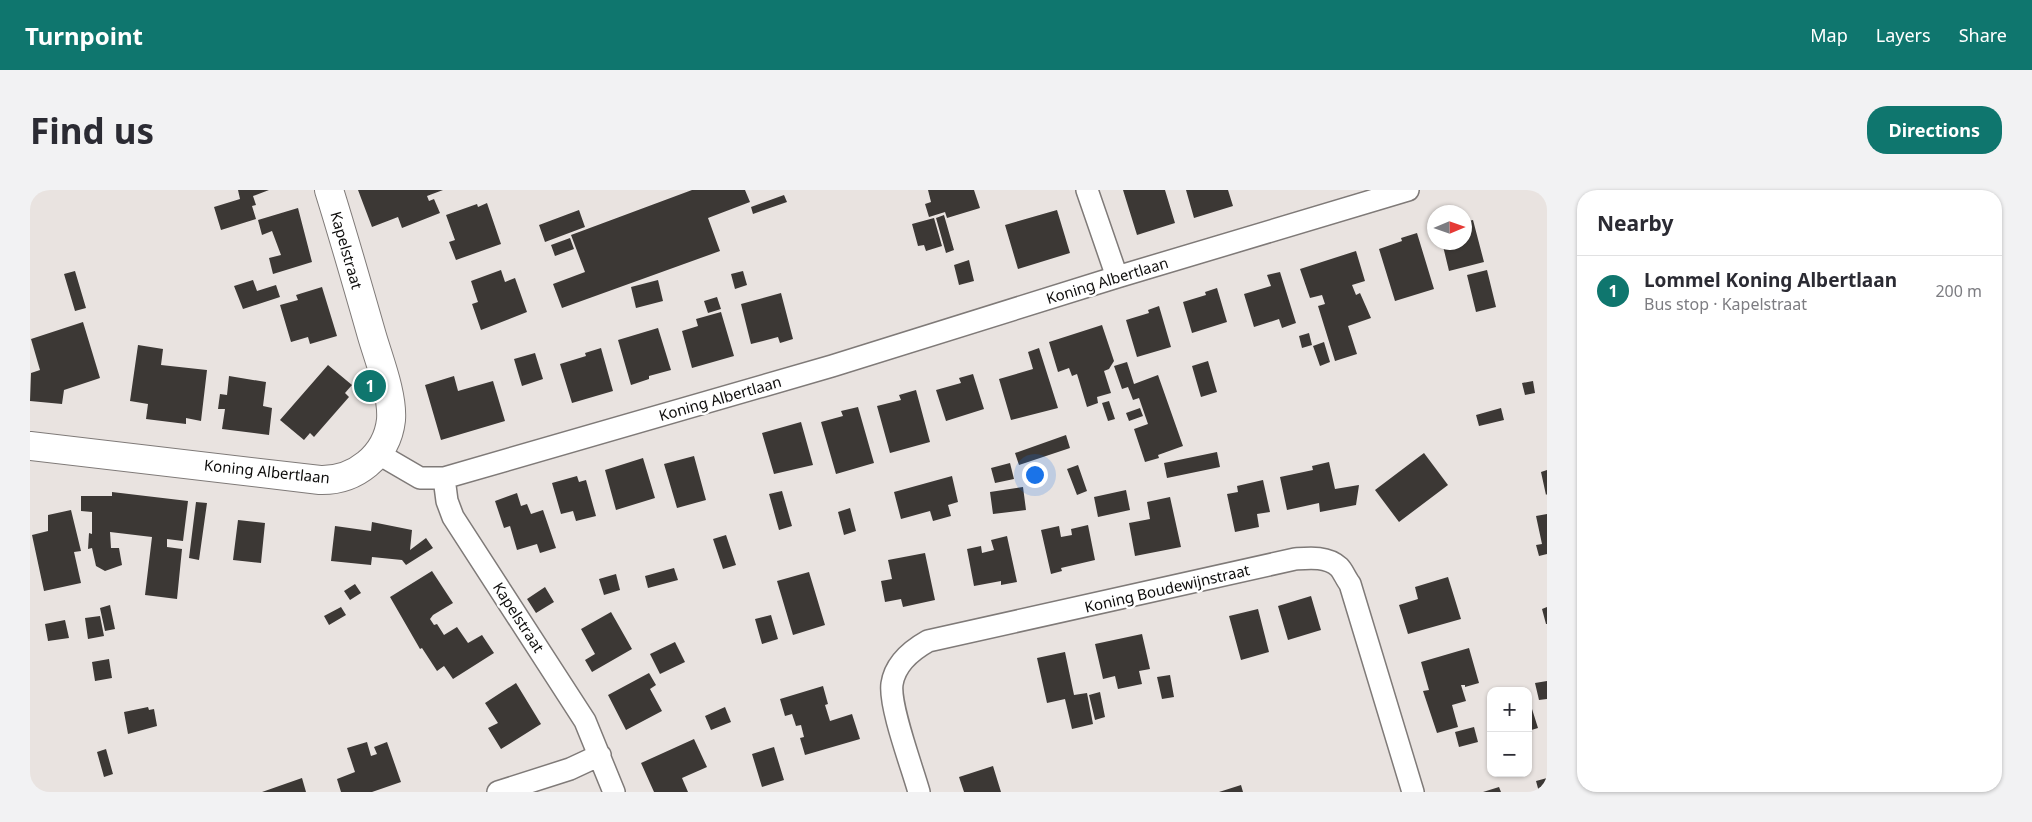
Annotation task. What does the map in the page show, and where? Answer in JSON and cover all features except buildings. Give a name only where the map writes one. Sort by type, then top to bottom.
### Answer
[{"type":"main road","name":"Kapelstraat","points":[[329,190],[388,393],[391,419],[389,430],[377,453]]},
{"type":"main road","name":"Koning Albertlaan","points":[[30,446],[326,480],[354,473],[368,464],[377,453]]},
{"type":"street","points":[[1087,190],[1117,277]]},
{"type":"street","name":"Koning Albertlaan","points":[[377,453],[420,478],[444,478],[832,366],[1117,277],[1408,190]]},
{"type":"street","name":"Kapelstraat","points":[[444,478],[447,501],[453,517],[585,721],[614,792]]},
{"type":"street","name":"Koning Boudewijnstraat","points":[[919,792],[894,704],[892,684],[896,672],[914,649],[928,641],[1295,560],[1312,558],[1323,559],[1338,566],[1350,584],[1413,792]]},
{"type":"street","points":[[498,792],[570,769],[600,755]]},
{"type":"place","name":"Lommel Koning Albertlaan","points":[[370,386]]}]
